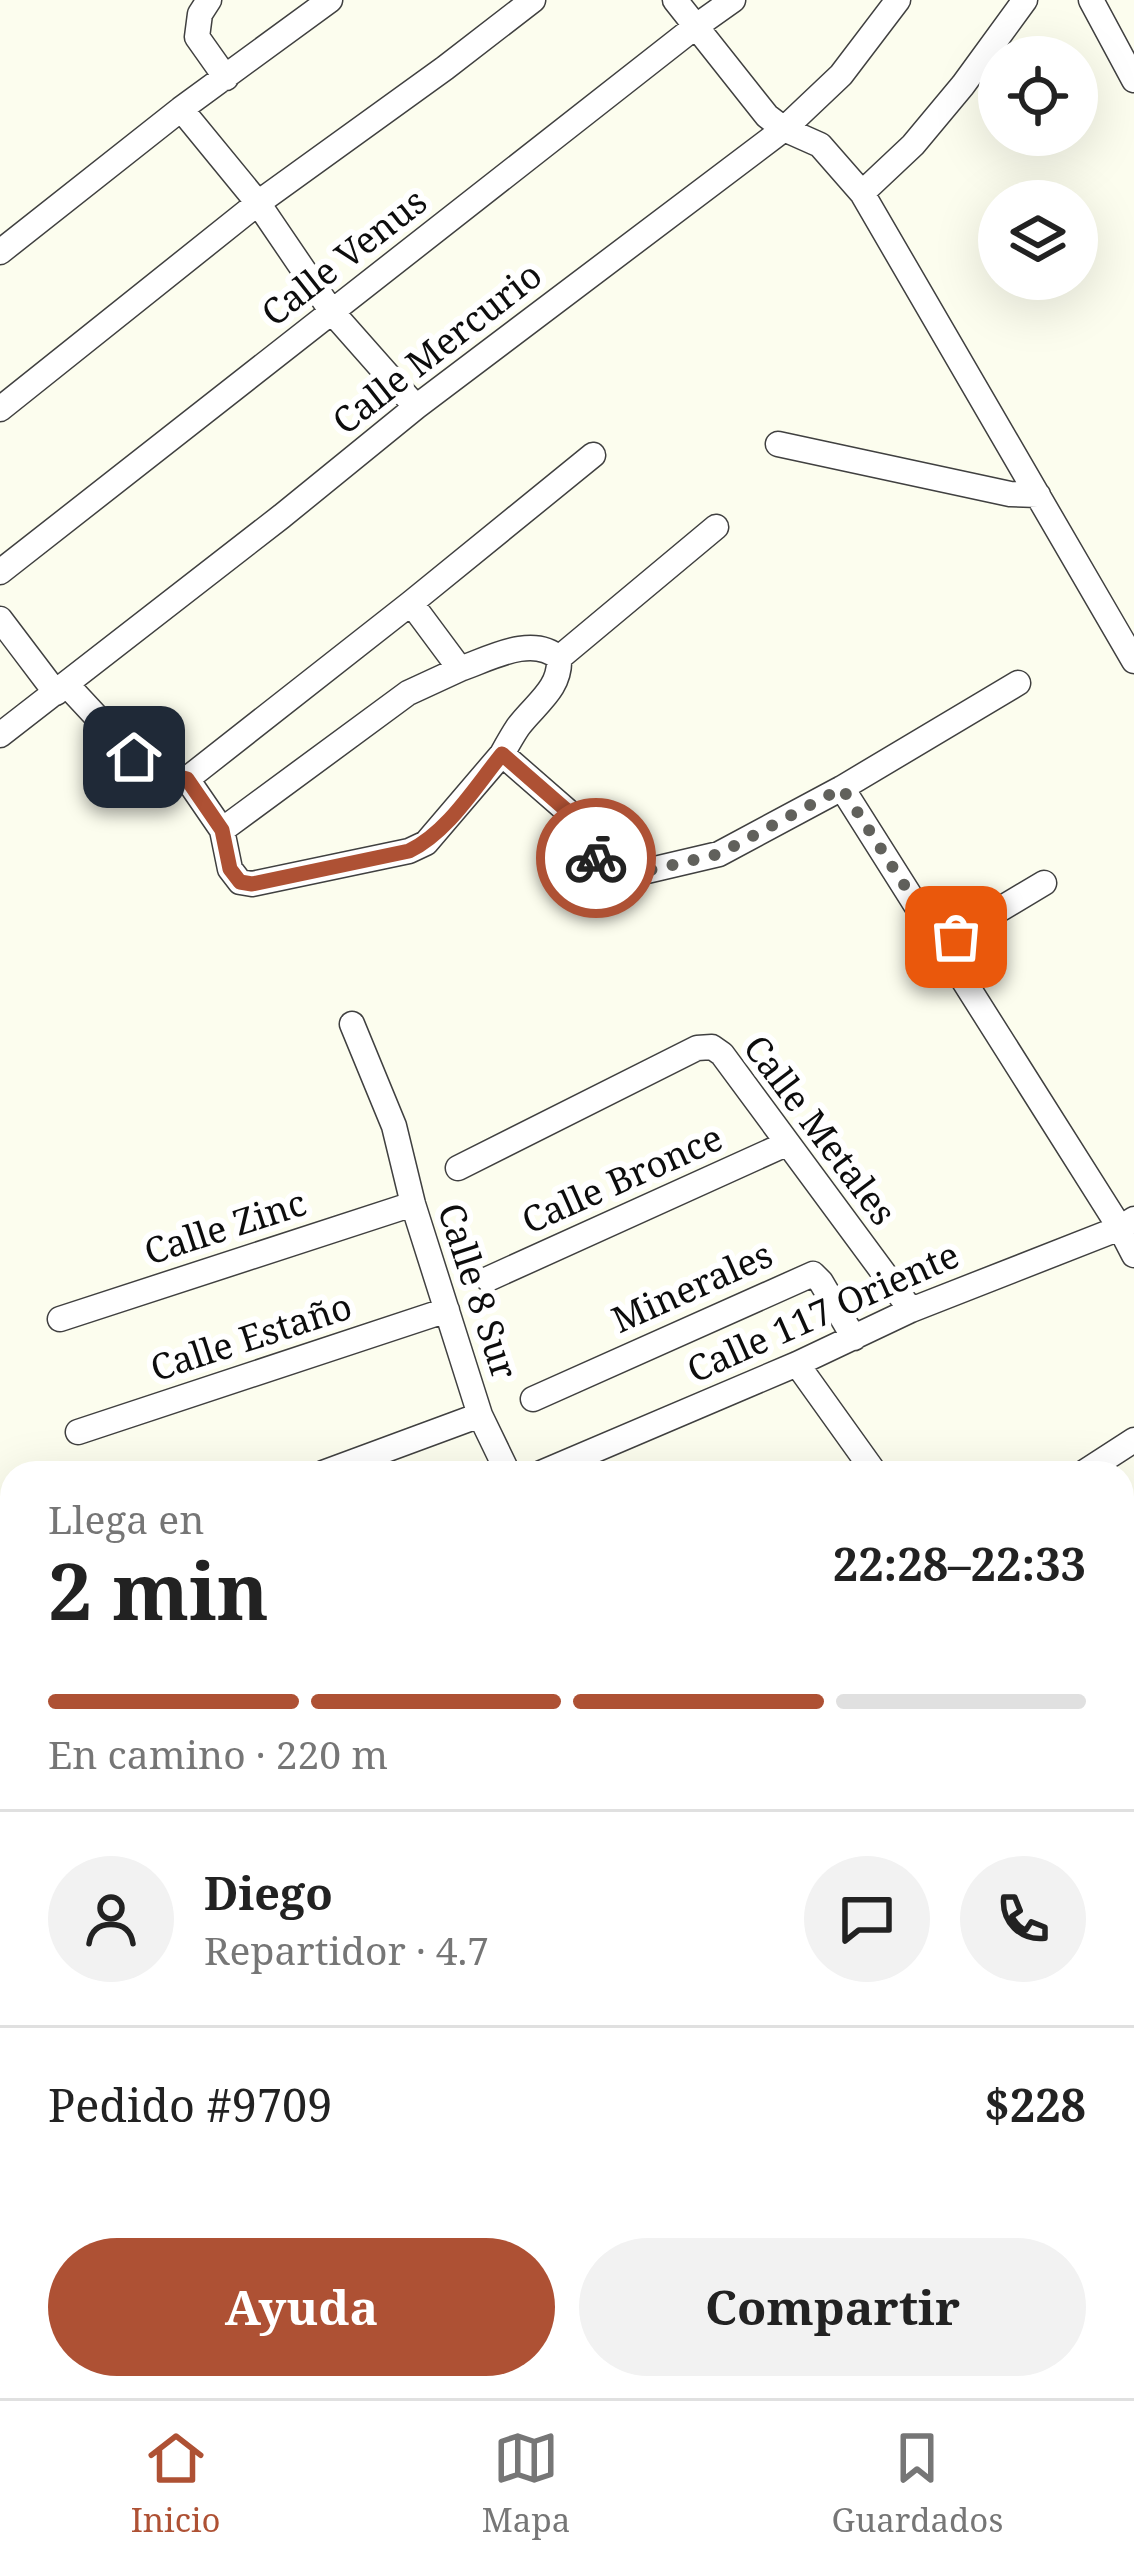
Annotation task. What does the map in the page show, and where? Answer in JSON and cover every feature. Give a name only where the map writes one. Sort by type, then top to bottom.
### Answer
[{"type":"street","points":[[209,0],[200,14],[197,37],[226,78]]},
{"type":"street","points":[[0,252],[181,109],[330,0]]},
{"type":"street","points":[[0,409],[258,203],[533,0]]},
{"type":"street","points":[[675,0],[767,116],[820,145],[862,193],[1134,661]]},
{"type":"street","name":"Calle Venus","points":[[0,572],[733,0]]},
{"type":"street","name":"Calle Mercurio","points":[[0,735],[416,407],[784,129],[842,75],[898,0]]},
{"type":"street","points":[[862,193],[913,145],[1025,0]]},
{"type":"street","points":[[1091,0],[1134,80]]},
{"type":"street","points":[[181,109],[258,203],[332,312],[416,407]]},
{"type":"street","points":[[778,444],[1010,494],[1038,495]]},
{"type":"street","points":[[187,779],[593,455]]},
{"type":"street","points":[[559,658],[716,527]]},
{"type":"street","points":[[411,603],[460,669]]},
{"type":"street","points":[[0,619],[61,689],[134,757],[152,770],[187,779],[222,830],[230,869],[240,882],[252,884],[409,851],[426,843],[553,687],[560,671],[559,658],[535,646],[460,669],[408,693],[222,830]]},
{"type":"street","points":[[502,754],[573,816],[602,870],[621,877],[719,854],[842,788],[1018,683]]},
{"type":"street","points":[[842,788],[1127,1223],[1134,1255]]},
{"type":"street","points":[[942,944],[1044,884]]},
{"type":"street","name":"Calle 8 Sur","points":[[352,1024],[394,1126],[412,1204],[480,1415],[502,1461]]},
{"type":"street","name":"Calle Metales","points":[[458,1168],[697,1048],[712,1047],[722,1054],[911,1310]]},
{"type":"street","name":"Calle Bronce","points":[[488,1279],[786,1144]]},
{"type":"street","name":"Calle Zinc","points":[[59,1318],[412,1204]]},
{"type":"street","name":"Calle 117 Oriente","points":[[569,1461],[911,1310],[1127,1223]]},
{"type":"street","name":"Minerales","points":[[532,1399],[813,1274],[854,1338]]},
{"type":"street","name":"Calle Estaño","points":[[79,1432],[447,1310]]},
{"type":"street","points":[[797,1364],[866,1461]]},
{"type":"street","points":[[355,1461],[480,1415]]},
{"type":"street","points":[[1102,1461],[1134,1440]]},
{"type":"way so far","points":[[596,858],[602,870],[621,877],[719,854],[842,788],[942,944],[956,937]]},
{"type":"route","points":[[134,757],[152,770],[187,779],[222,830],[230,869],[240,882],[252,884],[409,851],[426,843],[502,754],[573,816],[596,858]]}]
